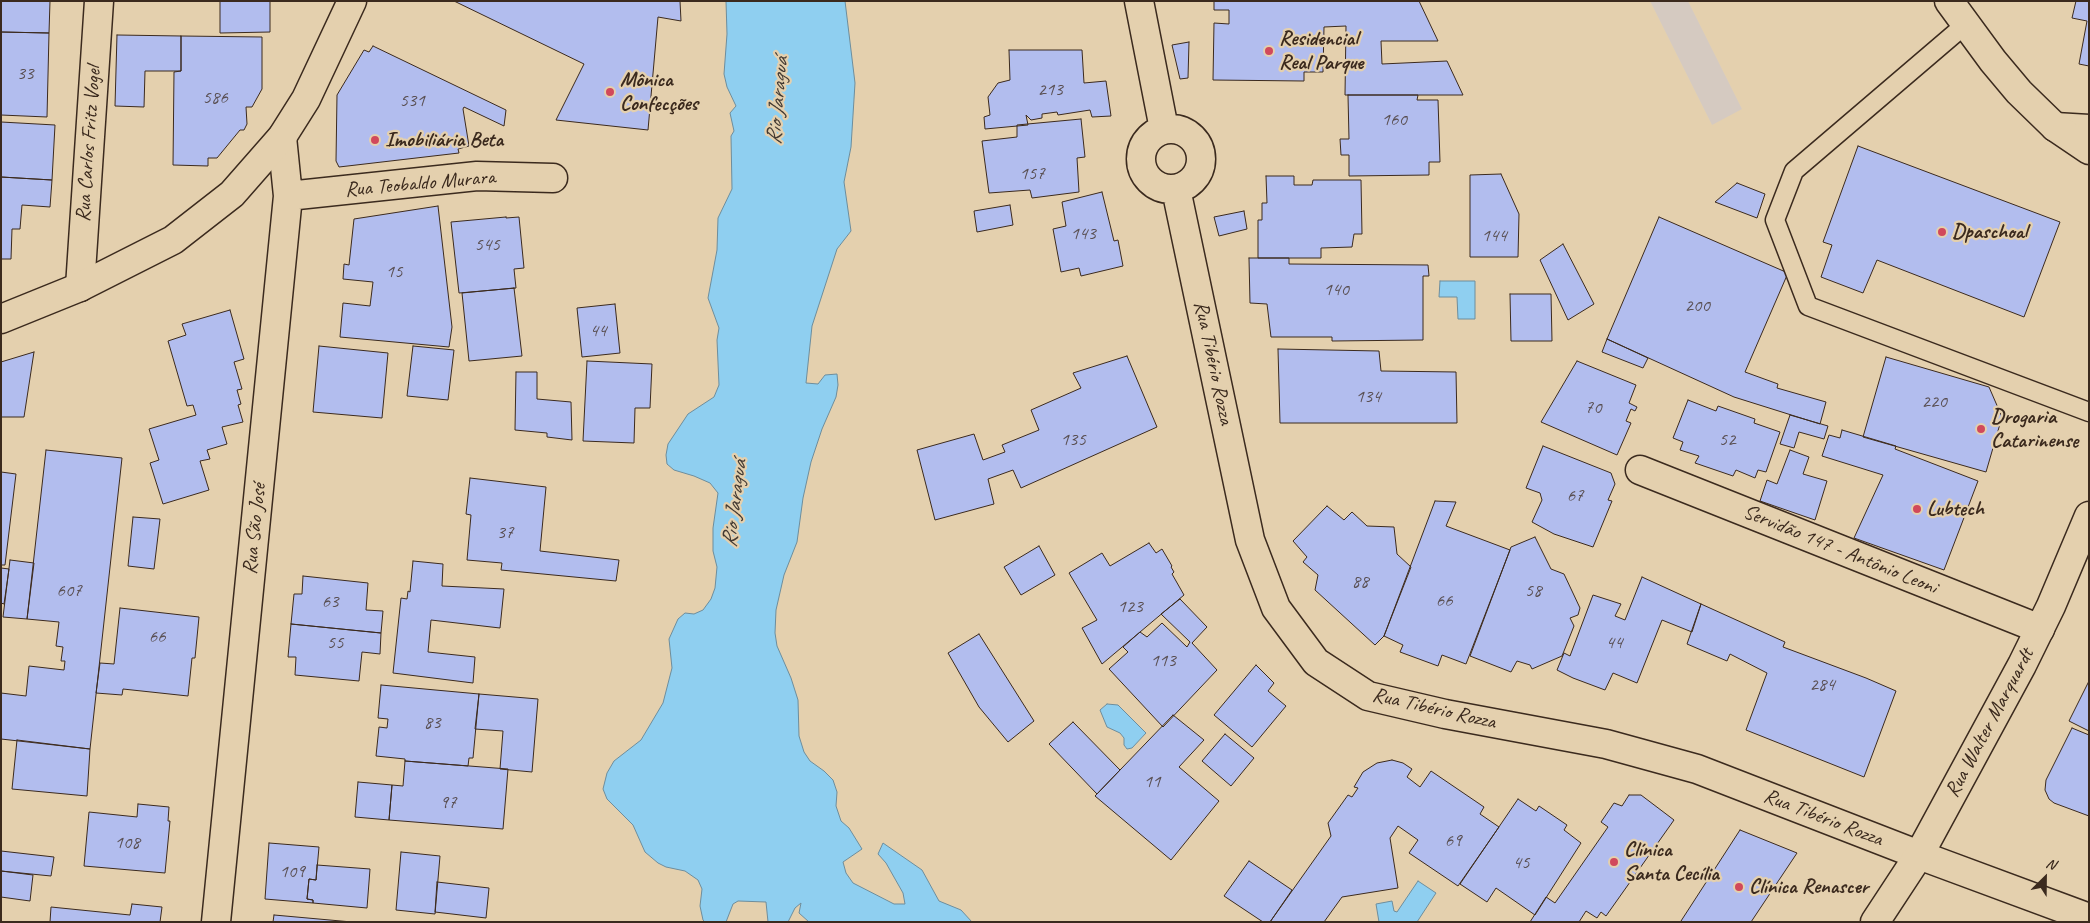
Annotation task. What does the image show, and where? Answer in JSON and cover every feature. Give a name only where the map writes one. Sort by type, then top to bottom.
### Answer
[{"type":"street","name":"Rua Carlos Fritz Vogel","points":[[80,287],[99,1]]},
{"type":"street","points":[[1,319],[80,287],[174,240],[232,194],[282,137],[306,99],[352,1]]},
{"type":"street","points":[[1139,1],[1164,129]]},
{"type":"street","points":[[1950,1],[2019,92],[2055,127],[2089,150]]},
{"type":"street","points":[[2055,127],[2089,129]]},
{"type":"street","points":[[1176,128],[1188,133],[1196,141],[1201,153],[1201,165],[1196,176],[1188,184],[1176,189],[1164,189],[1154,184],[1145,176],[1141,165],[1141,153],[1145,142],[1153,134],[1164,129],[1176,128]]},
{"type":"street","name":"Rua São José","points":[[216,922],[288,196],[282,137]]},
{"type":"street","name":"Rua Teobaldo Murara","points":[[288,196],[477,176],[553,178]]},
{"type":"street","name":"Rua Tibério Rozza","points":[[1176,189],[1250,540],[1276,608],[1316,662],[1368,696],[1446,714],[1606,744],[1698,769],[1919,855],[2089,918]]},
{"type":"street","name":"Servidão 147 - Antônio Leoni","points":[[1640,470],[2040,629]]},
{"type":"street","name":"Rua Walter Marquardt","points":[[1875,922],[1919,855],[2040,629],[2086,529]]},
{"type":"lane","points":[[1966,24],[1794,171],[1775,220],[1808,306],[2089,412]]},
{"type":"shaded area","points":[[1650,1],[1688,1],[1742,109],[1712,125]]},
{"type":"water","name":"Rio Jaraguá","points":[[726,1],[845,1],[855,83],[851,147],[844,182],[851,231],[837,249],[812,326],[806,383],[818,384],[825,375],[837,374],[838,385],[836,397],[822,429],[811,462],[803,498],[797,542],[784,575],[776,610],[775,633],[777,646],[798,700],[799,736],[804,752],[810,761],[833,780],[837,792],[836,806],[841,821],[849,828],[862,849],[843,862],[846,873],[853,883],[894,904],[905,904],[903,893],[886,863],[878,854],[883,843],[922,870],[939,901],[961,910],[972,922],[809,922],[799,913],[801,903],[795,908],[788,922],[768,922],[766,902],[738,901],[733,904],[726,922],[705,922],[700,906],[702,889],[698,880],[685,871],[666,867],[658,863],[645,852],[633,825],[607,799],[603,789],[607,773],[614,761],[641,740],[663,703],[672,668],[669,639],[678,619],[685,613],[694,614],[703,610],[711,599],[715,588],[717,567],[713,551],[713,528],[718,493],[710,483],[674,470],[667,464],[666,455],[668,444],[688,414],[714,397],[719,385],[717,340],[719,328],[708,298],[717,250],[718,218],[732,189],[731,136],[734,131],[730,113],[736,106],[727,87],[724,74],[727,34]]},
{"type":"water","points":[[1440,281],[1475,281],[1475,319],[1458,319],[1457,297],[1439,297]]},
{"type":"water","points":[[1107,704],[1118,705],[1146,733],[1132,748],[1127,749],[1124,745],[1124,738],[1120,733],[1107,727],[1100,710]]},
{"type":"water","points":[[1418,881],[1436,893],[1417,922],[1379,922],[1376,904],[1392,901],[1394,911],[1397,912]]},
{"type":"building","points":[[1,1],[50,1],[49,33],[1,32]]},
{"type":"building","points":[[220,1],[270,1],[270,32],[220,33]]},
{"type":"building","name":"Mônica Confecções","points":[[454,1],[680,1],[681,21],[658,17],[648,130],[556,120],[584,64]]},
{"type":"building","name":"Residencial Real Parque","points":[[1214,1],[1419,1],[1438,41],[1381,41],[1382,64],[1447,61],[1463,95],[1345,95],[1346,26],[1324,27],[1323,72],[1304,72],[1304,81],[1213,80],[1214,23],[1229,24],[1229,10],[1214,10]]},
{"type":"building","points":[[2076,1],[2089,1],[2089,66],[2079,64],[2087,21],[2072,18]]},
{"type":"building","points":[[1,32],[49,33],[47,117],[1,115]]},
{"type":"building","points":[[117,35],[181,36],[181,71],[145,71],[144,107],[115,106]]},
{"type":"building","points":[[181,36],[262,37],[262,89],[252,107],[246,107],[247,124],[244,130],[240,130],[217,158],[208,158],[208,166],[173,165],[174,72],[181,71]]},
{"type":"building","points":[[1189,42],[1188,78],[1180,79],[1172,45]]},
{"type":"building","points":[[373,46],[506,110],[504,126],[464,107],[469,146],[458,149],[459,153],[339,167],[336,161],[337,95],[364,50],[369,52]]},
{"type":"building","points":[[1009,50],[1082,50],[1084,83],[1106,81],[1111,116],[1092,117],[1090,110],[1058,115],[1057,112],[1042,114],[1042,118],[1031,120],[1026,115],[1028,125],[985,129],[984,117],[990,115],[988,97],[998,83],[1010,80]]},
{"type":"building","points":[[1348,95],[1418,95],[1417,100],[1438,100],[1440,162],[1429,162],[1429,175],[1349,176],[1349,155],[1341,155],[1340,139],[1349,139]]},
{"type":"building","points":[[1081,119],[1085,157],[1077,158],[1079,192],[1032,198],[1030,190],[989,193],[982,141],[1017,137],[1017,125]]},
{"type":"building","points":[[1,122],[55,125],[52,180],[1,177]]},
{"type":"building","name":"Dpaschoal","points":[[1858,146],[2060,222],[2024,317],[1877,260],[1863,293],[1821,277],[1832,245],[1823,242]]},
{"type":"building","points":[[1501,174],[1519,214],[1518,257],[1470,257],[1470,175]]},
{"type":"building","points":[[1266,176],[1294,176],[1294,185],[1312,185],[1313,180],[1361,180],[1362,234],[1354,234],[1352,247],[1321,248],[1321,258],[1258,258],[1258,220],[1262,220],[1262,203],[1267,203]]},
{"type":"building","points":[[1,177],[52,180],[50,207],[22,205],[20,229],[12,229],[11,259],[1,259]]},
{"type":"building","points":[[1737,183],[1765,194],[1757,218],[1715,202]]},
{"type":"building","points":[[1102,192],[1114,241],[1118,240],[1123,266],[1081,276],[1079,268],[1061,272],[1053,229],[1066,226],[1062,202]]},
{"type":"building","points":[[1010,205],[1013,225],[977,232],[974,211]]},
{"type":"building","points":[[438,206],[452,327],[449,347],[340,337],[343,303],[370,306],[373,282],[343,279],[344,264],[349,265],[354,219]]},
{"type":"building","points":[[1244,211],[1247,229],[1219,236],[1214,217]]},
{"type":"building","points":[[519,217],[524,268],[514,269],[516,288],[459,293],[451,222]]},
{"type":"building","points":[[1659,217],[1788,273],[1745,372],[1778,384],[1777,388],[1826,402],[1820,424],[1734,397],[1607,339]]},
{"type":"building","points":[[1563,244],[1594,304],[1568,320],[1540,260]]},
{"type":"building","points":[[1249,258],[1289,258],[1289,264],[1428,265],[1429,276],[1423,276],[1423,340],[1332,341],[1332,337],[1271,337],[1267,304],[1250,303]]},
{"type":"building","points":[[514,288],[522,356],[469,361],[462,293]]},
{"type":"building","points":[[1510,294],[1551,294],[1552,341],[1511,341]]},
{"type":"building","points":[[615,304],[620,353],[582,357],[577,308]]},
{"type":"building","points":[[230,310],[244,359],[234,362],[242,389],[237,390],[241,404],[238,405],[243,422],[222,427],[227,444],[207,450],[210,459],[200,461],[209,490],[163,504],[150,463],[159,460],[149,429],[196,415],[193,405],[187,406],[168,341],[186,335],[182,324]]},
{"type":"building","points":[[1607,339],[1648,358],[1643,368],[1602,352]]},
{"type":"building","points":[[319,346],[388,353],[382,418],[313,412]]},
{"type":"building","points":[[413,346],[454,350],[448,400],[407,396]]},
{"type":"building","points":[[1278,349],[1379,351],[1381,371],[1456,372],[1457,423],[1280,423]]},
{"type":"building","points":[[34,352],[24,417],[1,417],[1,362]]},
{"type":"building","points":[[1127,356],[1157,427],[1021,488],[1013,470],[988,479],[994,504],[935,520],[917,450],[974,434],[983,460],[1005,452],[1002,445],[1039,430],[1031,410],[1081,388],[1073,373]]},
{"type":"building","points":[[1886,357],[1989,387],[2002,417],[1986,472],[1863,437]]},
{"type":"building","points":[[587,361],[652,364],[650,408],[635,408],[634,443],[583,441]]},
{"type":"building","points":[[1577,361],[1636,385],[1629,403],[1637,407],[1635,411],[1631,409],[1626,421],[1631,423],[1617,455],[1541,422]]},
{"type":"building","points":[[516,372],[537,372],[537,399],[571,402],[572,440],[547,437],[547,433],[515,430]]},
{"type":"building","points":[[1688,400],[1716,411],[1718,406],[1755,419],[1754,423],[1780,432],[1766,472],[1758,470],[1755,478],[1736,470],[1733,476],[1695,463],[1699,456],[1680,450],[1683,442],[1673,438]]},
{"type":"building","points":[[1790,415],[1828,426],[1824,439],[1799,432],[1794,448],[1780,444]]},
{"type":"building","name":"Lubtech","points":[[1842,430],[1896,446],[1895,449],[1978,481],[1944,570],[1854,538],[1883,475],[1822,456],[1829,435],[1840,438]]},
{"type":"building","points":[[1543,446],[1611,473],[1615,484],[1608,500],[1612,501],[1593,547],[1554,534],[1532,522],[1542,500],[1540,493],[1526,488]]},
{"type":"building","points":[[46,450],[122,458],[90,749],[1,739],[1,693],[26,696],[29,666],[64,670],[65,661],[61,661],[63,647],[56,646],[59,622],[27,619]]},
{"type":"building","points":[[1790,450],[1809,457],[1803,474],[1827,481],[1815,520],[1760,501],[1767,480],[1777,484]]},
{"type":"building","points":[[1,472],[16,474],[5,565],[1,565]]},
{"type":"building","points":[[470,478],[546,487],[540,551],[619,560],[616,581],[501,570],[502,563],[467,560],[471,515],[466,514]]},
{"type":"building","points":[[1435,501],[1456,502],[1446,526],[1510,550],[1466,664],[1442,655],[1438,666],[1400,652],[1403,645],[1384,636]]},
{"type":"building","points":[[1327,506],[1344,520],[1352,512],[1367,526],[1394,527],[1397,554],[1411,567],[1384,636],[1375,645],[1315,590],[1318,575],[1303,562],[1307,557],[1293,541]]},
{"type":"building","points":[[133,517],[160,519],[154,569],[128,566]]},
{"type":"building","points":[[1535,537],[1551,569],[1564,574],[1580,608],[1578,615],[1570,618],[1574,626],[1562,656],[1532,669],[1530,665],[1517,661],[1511,672],[1470,656],[1511,547]]},
{"type":"building","points":[[1149,543],[1156,553],[1162,549],[1172,566],[1174,572],[1172,574],[1184,595],[1102,664],[1082,628],[1097,620],[1069,573],[1102,553],[1110,566]]},
{"type":"building","points":[[1039,546],[1055,575],[1021,595],[1004,567]]},
{"type":"building","points":[[10,560],[34,563],[27,619],[3,617]]},
{"type":"building","points":[[413,561],[443,564],[442,586],[504,589],[500,628],[431,620],[428,652],[475,657],[473,683],[393,673],[401,598],[407,599],[408,591],[410,592]]},
{"type":"building","points":[[1,568],[9,569],[4,604],[1,603]]},
{"type":"building","points":[[303,576],[368,583],[366,610],[383,611],[381,633],[291,624],[294,594],[302,594]]},
{"type":"building","points":[[1642,577],[1701,604],[1692,632],[1662,620],[1637,683],[1613,673],[1605,690],[1557,670],[1564,653],[1570,656],[1593,595],[1621,604],[1615,616],[1625,620]]},
{"type":"building","points":[[1180,599],[1207,627],[1192,643],[1217,670],[1163,727],[1109,669],[1128,652],[1123,647],[1140,632],[1147,637],[1162,623],[1187,647],[1190,642],[1161,614]]},
{"type":"building","points":[[1701,604],[1785,642],[1783,647],[1896,691],[1864,777],[1746,730],[1767,673],[1730,654],[1727,661],[1687,644]]},
{"type":"building","points":[[120,608],[199,617],[195,658],[192,658],[188,696],[123,689],[122,695],[96,693],[100,663],[114,664]]},
{"type":"building","points":[[291,624],[381,633],[380,654],[362,652],[359,681],[295,675],[296,657],[288,657]]},
{"type":"building","points":[[979,634],[1034,721],[1008,742],[979,707],[948,653]]},
{"type":"building","points":[[1256,665],[1274,683],[1268,691],[1286,706],[1252,747],[1214,715]]},
{"type":"building","points":[[2089,681],[2089,731],[2069,721]]},
{"type":"building","points":[[381,685],[479,694],[473,758],[469,758],[468,766],[405,761],[405,759],[376,756],[379,727],[387,728],[388,719],[378,718]]},
{"type":"building","points":[[479,694],[538,699],[532,772],[500,769],[503,731],[475,729]]},
{"type":"building","points":[[1173,715],[1204,740],[1179,767],[1219,801],[1171,860],[1095,796]]},
{"type":"building","points":[[1073,722],[1120,770],[1097,794],[1049,744]]},
{"type":"building","points":[[2072,728],[2089,735],[2089,816],[2054,803],[2049,799],[2045,790],[2046,780]]},
{"type":"building","points":[[1225,734],[1254,758],[1231,786],[1202,761]]},
{"type":"building","points":[[17,740],[90,749],[87,796],[12,789]]},
{"type":"building","points":[[1392,760],[1403,763],[1412,769],[1407,777],[1420,787],[1431,771],[1484,807],[1480,814],[1499,827],[1458,886],[1409,853],[1418,840],[1398,826],[1390,838],[1398,888],[1342,897],[1324,922],[1270,922],[1331,836],[1328,823],[1348,795],[1352,797],[1358,788],[1354,787],[1363,772],[1377,763]]},
{"type":"building","points":[[405,761],[508,769],[503,829],[389,820],[392,785],[403,786]]},
{"type":"building","points":[[358,782],[392,785],[389,820],[355,817]]},
{"type":"building","name":"Clínica Santa Cecília","points":[[1629,795],[1641,795],[1674,820],[1606,916],[1601,912],[1597,918],[1586,911],[1579,922],[1530,922],[1546,897],[1555,903],[1608,827],[1601,822],[1614,803],[1622,806]]},
{"type":"building","points":[[1518,799],[1536,811],[1539,806],[1567,825],[1564,830],[1581,843],[1535,915],[1496,888],[1487,902],[1460,884]]},
{"type":"building","points":[[138,804],[169,807],[168,821],[170,821],[165,873],[84,866],[89,812],[137,817]]},
{"type":"building","name":"Clínica Renascer","points":[[1740,830],[1797,853],[1751,922],[1681,921]]},
{"type":"building","points":[[269,843],[319,847],[316,880],[309,879],[307,899],[313,900],[313,903],[265,899]]},
{"type":"building","points":[[1,851],[54,857],[51,876],[1,871]]},
{"type":"building","points":[[401,852],[440,856],[435,914],[396,910]]},
{"type":"building","points":[[1249,861],[1292,890],[1270,922],[1263,922],[1224,896]]},
{"type":"building","points":[[317,865],[370,869],[367,908],[313,903],[313,900],[307,899],[309,879],[316,880]]},
{"type":"building","points":[[1,871],[33,875],[30,901],[1,897]]},
{"type":"building","points":[[437,882],[489,888],[486,918],[435,912]]},
{"type":"building","points":[[132,904],[162,907],[160,922],[50,922],[51,907],[130,915]]},
{"type":"building","points":[[274,915],[352,922],[273,922]]},
{"type":"place","name":"Residencial Real Parque","points":[[1269,51]]},
{"type":"place","name":"Mônica Confecções","points":[[610,92]]},
{"type":"place","name":"Imobiliária Beta","points":[[375,140]]},
{"type":"place","name":"Dpaschoal","points":[[1942,232]]},
{"type":"place","name":"Drogaria Catarinense","points":[[1981,429]]},
{"type":"place","name":"Lubtech","points":[[1917,509]]},
{"type":"place","name":"Clínica Santa Cecília","points":[[1614,862]]},
{"type":"place","name":"Clínica Renascer","points":[[1739,887]]}]
